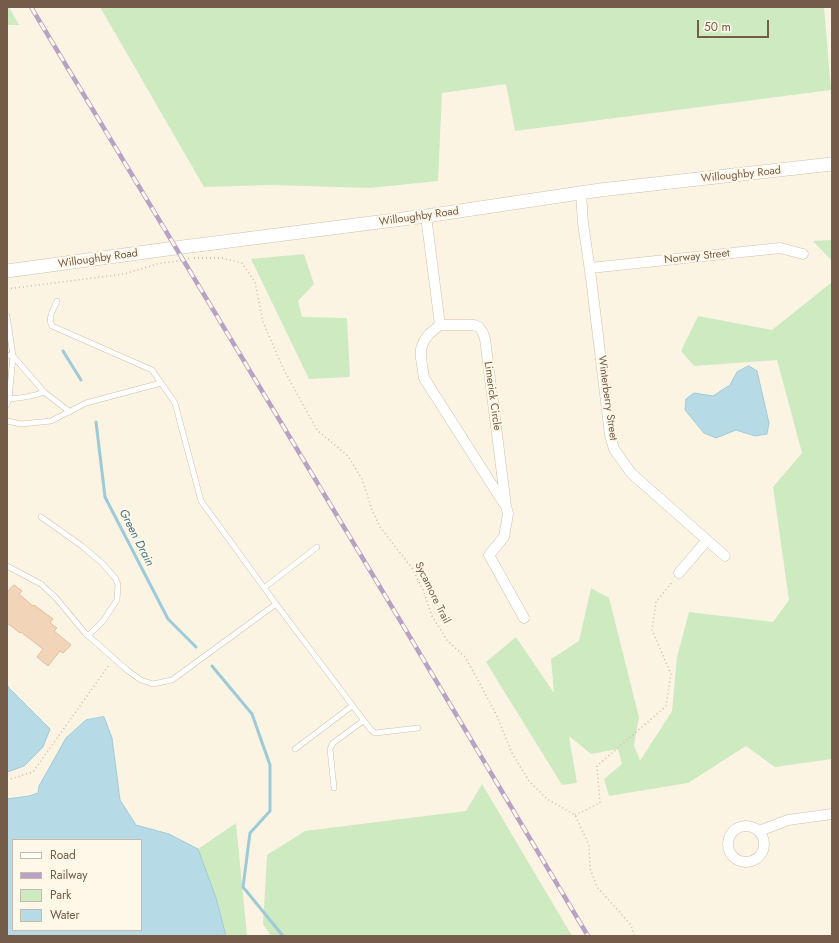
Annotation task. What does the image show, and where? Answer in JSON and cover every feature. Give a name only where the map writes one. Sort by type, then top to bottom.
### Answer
[{"type":"street","name":"Willoughby Road","points":[[7,271],[426,216],[608,189],[832,164]]},
{"type":"street","name":"Winterberry Street","points":[[581,193],[583,223],[590,268],[610,435],[614,449],[631,473],[725,556]]},
{"type":"street","points":[[426,216],[440,325],[428,334],[421,349],[424,378],[506,506]]},
{"type":"street","name":"Norway Street","points":[[590,268],[780,248],[803,254]]},
{"type":"street","name":"Limerick Circle","points":[[440,325],[474,325],[479,327],[483,333],[508,514],[504,537],[489,555],[524,618]]},
{"type":"street","points":[[679,573],[707,540]]},
{"type":"street","points":[[758,831],[788,820],[832,814]]},
{"type":"lane","points":[[57,301],[50,318],[52,326],[152,370],[175,403],[201,501],[370,730],[375,733],[418,728]]},
{"type":"lane","points":[[7,316],[13,356],[9,399],[7,405]]},
{"type":"lane","points":[[7,355],[13,356],[44,392],[70,412]]},
{"type":"lane","points":[[7,421],[21,424],[51,421],[86,404],[161,384]]},
{"type":"lane","points":[[9,399],[36,396],[44,392]]},
{"type":"lane","points":[[41,517],[82,546],[103,564],[116,579],[118,585],[117,600],[103,621],[88,636]]},
{"type":"lane","points":[[264,588],[317,547]]},
{"type":"lane","points":[[7,566],[41,584],[56,598],[88,636],[141,680],[153,684],[172,680],[276,604]]},
{"type":"lane","points":[[295,749],[352,706]]},
{"type":"lane","points":[[334,788],[330,749],[333,743],[363,721]]},
{"type":"path","name":"Sycamore Trail","points":[[7,289],[124,274],[157,264],[192,258],[222,258],[242,263],[255,282],[263,322],[283,368],[317,430],[348,456],[362,479],[372,510],[380,527],[412,568],[423,590],[432,616],[447,640],[465,657],[496,714],[512,753],[529,781],[547,798],[575,815]]},
{"type":"path","points":[[634,936],[631,925],[597,887],[590,868],[589,845],[575,815],[600,803],[597,766],[666,706],[671,674],[652,630],[656,602],[679,573]]},
{"type":"path","points":[[7,780],[33,772],[114,658]]},
{"type":"green space","points":[[7,7],[9,7],[19,25],[7,25]]},
{"type":"green space","points":[[100,7],[824,7],[831,90],[515,131],[506,84],[442,93],[438,181],[370,188],[271,185],[204,187]]},
{"type":"green space","points":[[832,240],[832,261],[813,241]]},
{"type":"green space","points":[[304,254],[314,284],[298,301],[302,317],[347,318],[350,377],[309,379],[251,259]]},
{"type":"green space","points":[[832,282],[832,759],[775,767],[746,746],[688,783],[609,796],[604,779],[622,764],[618,749],[591,754],[569,736],[577,783],[562,785],[486,662],[516,637],[554,693],[551,659],[579,641],[591,588],[609,598],[639,717],[634,745],[640,761],[672,711],[677,657],[689,612],[773,622],[789,600],[773,487],[802,453],[777,360],[694,366],[681,351],[698,316],[772,330]]},
{"type":"green space","points":[[482,784],[572,936],[271,936],[263,924],[267,855],[305,831],[466,811]]},
{"type":"green space","points":[[236,823],[247,936],[226,936],[216,898],[198,849]]},
{"type":"water","points":[[749,366],[757,371],[769,423],[767,434],[755,436],[736,430],[716,438],[704,433],[685,410],[686,399],[694,393],[713,396],[730,385],[737,372]]},
{"type":"water","points":[[7,685],[50,729],[43,747],[24,766],[7,772]]},
{"type":"water","points":[[104,717],[112,738],[120,800],[136,825],[169,834],[198,849],[216,898],[226,936],[7,936],[7,799],[29,796],[38,793],[39,786],[66,738],[86,720]]},
{"type":"building","points":[[14,585],[22,591],[19,594],[33,606],[34,605],[53,619],[50,623],[57,628],[54,631],[71,645],[63,653],[60,651],[48,666],[37,657],[43,649],[7,623],[7,593]]},
{"type":"waterway","name":"Green Drain","points":[[63,351],[81,380]]},
{"type":"waterway","name":"Green Drain","points":[[96,422],[105,497],[168,619],[196,647]]},
{"type":"waterway","name":"Green Drain","points":[[212,666],[252,714],[270,765],[270,811],[250,833],[243,887],[283,936]]},
{"type":"railway","points":[[31,7],[588,936]]}]
